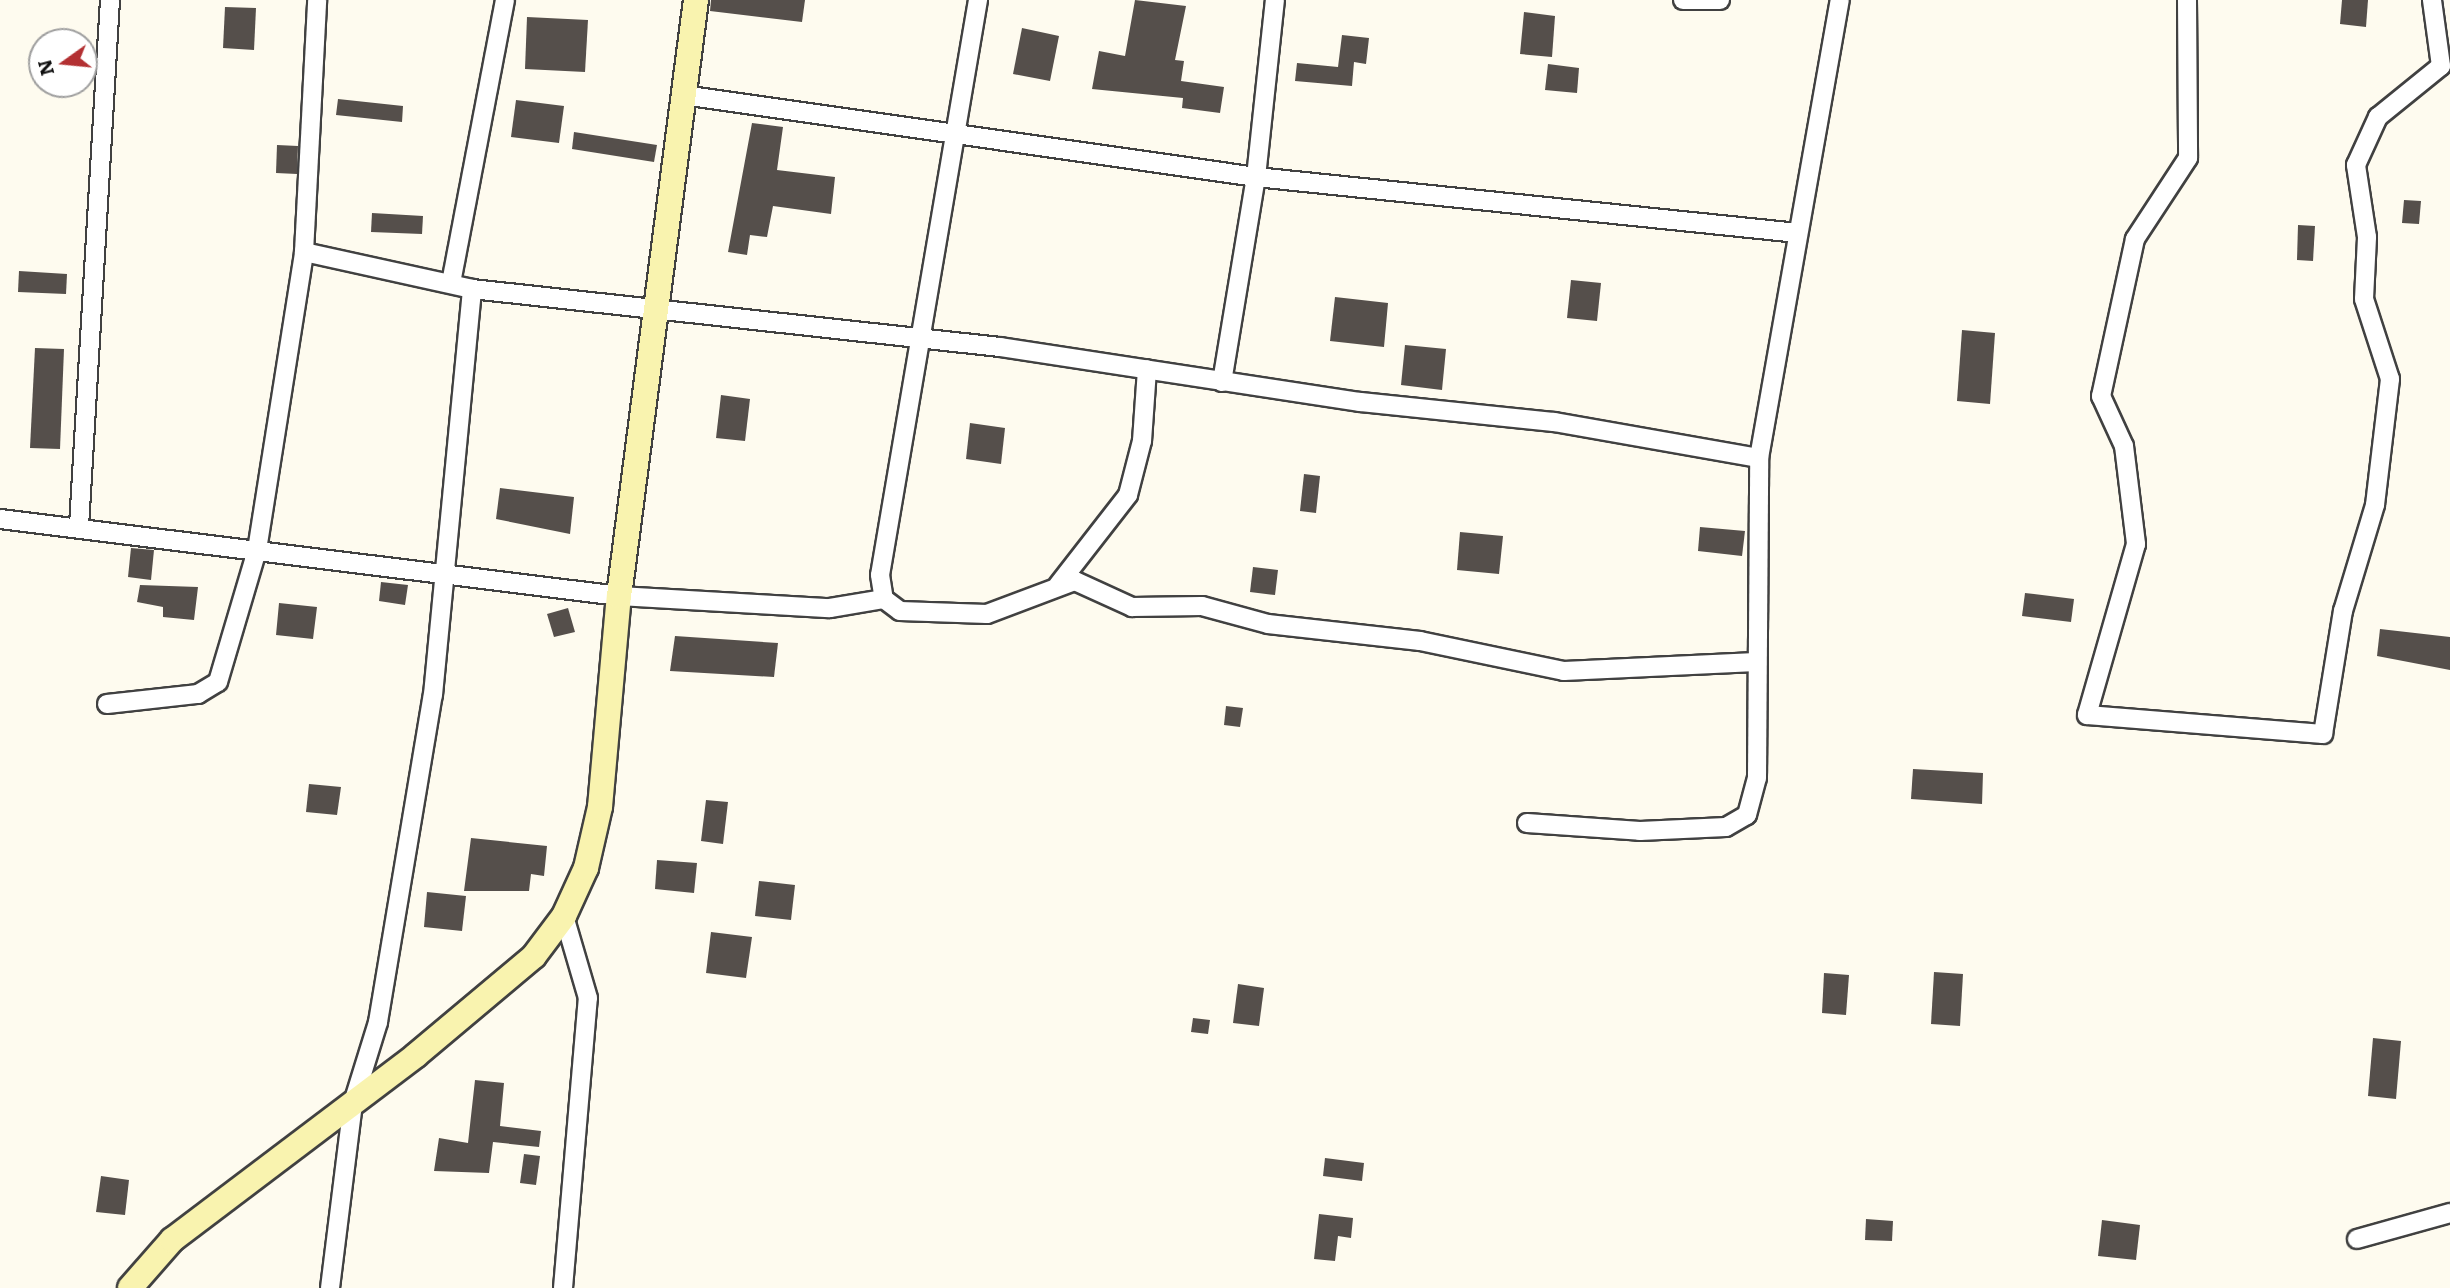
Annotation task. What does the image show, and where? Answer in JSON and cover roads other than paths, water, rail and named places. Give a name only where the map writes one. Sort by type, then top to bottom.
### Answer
[{"type":"street","points":[[79,526],[110,0]]},
{"type":"street","points":[[107,704],[198,694],[218,682],[257,550],[303,252],[317,0]]},
{"type":"street","points":[[451,283],[505,0]]},
{"type":"street","points":[[130,1288],[172,1240],[353,1103],[534,956],[564,916],[586,868],[600,807],[618,596],[696,0]]},
{"type":"street","points":[[978,0],[880,575],[884,599],[900,611],[987,614],[1058,585],[1091,584],[1132,607],[1202,606],[1268,624],[1420,641],[1564,671],[1756,662]]},
{"type":"street","points":[[1222,382],[1256,177],[1275,0]]},
{"type":"street","points":[[1683,0],[1720,0]]},
{"type":"street","points":[[1527,823],[1664,830],[1726,827],[1747,815],[1757,778],[1759,458],[1840,0]]},
{"type":"street","points":[[2187,0],[2188,158],[2135,239],[2101,396],[2124,446],[2136,544],[2087,715],[2323,734],[2343,611],[2375,505],[2390,379],[2364,299],[2367,237],[2356,164],[2378,117],[2441,66],[2432,0]]},
{"type":"street","points":[[683,95],[954,136],[1256,177],[1798,233]]},
{"type":"street","points":[[303,252],[472,289],[919,340],[1147,369],[1222,382],[1554,422],[1759,458]]},
{"type":"street","points":[[330,1288],[353,1103],[378,1022],[433,695],[472,289]]},
{"type":"street","points":[[1058,585],[1128,495],[1142,441],[1147,369]]},
{"type":"street","points":[[0,519],[79,526],[618,596],[830,608],[884,599]]},
{"type":"street","points":[[563,1288],[588,998],[564,916]]},
{"type":"street","points":[[2357,1239],[2450,1213]]}]
